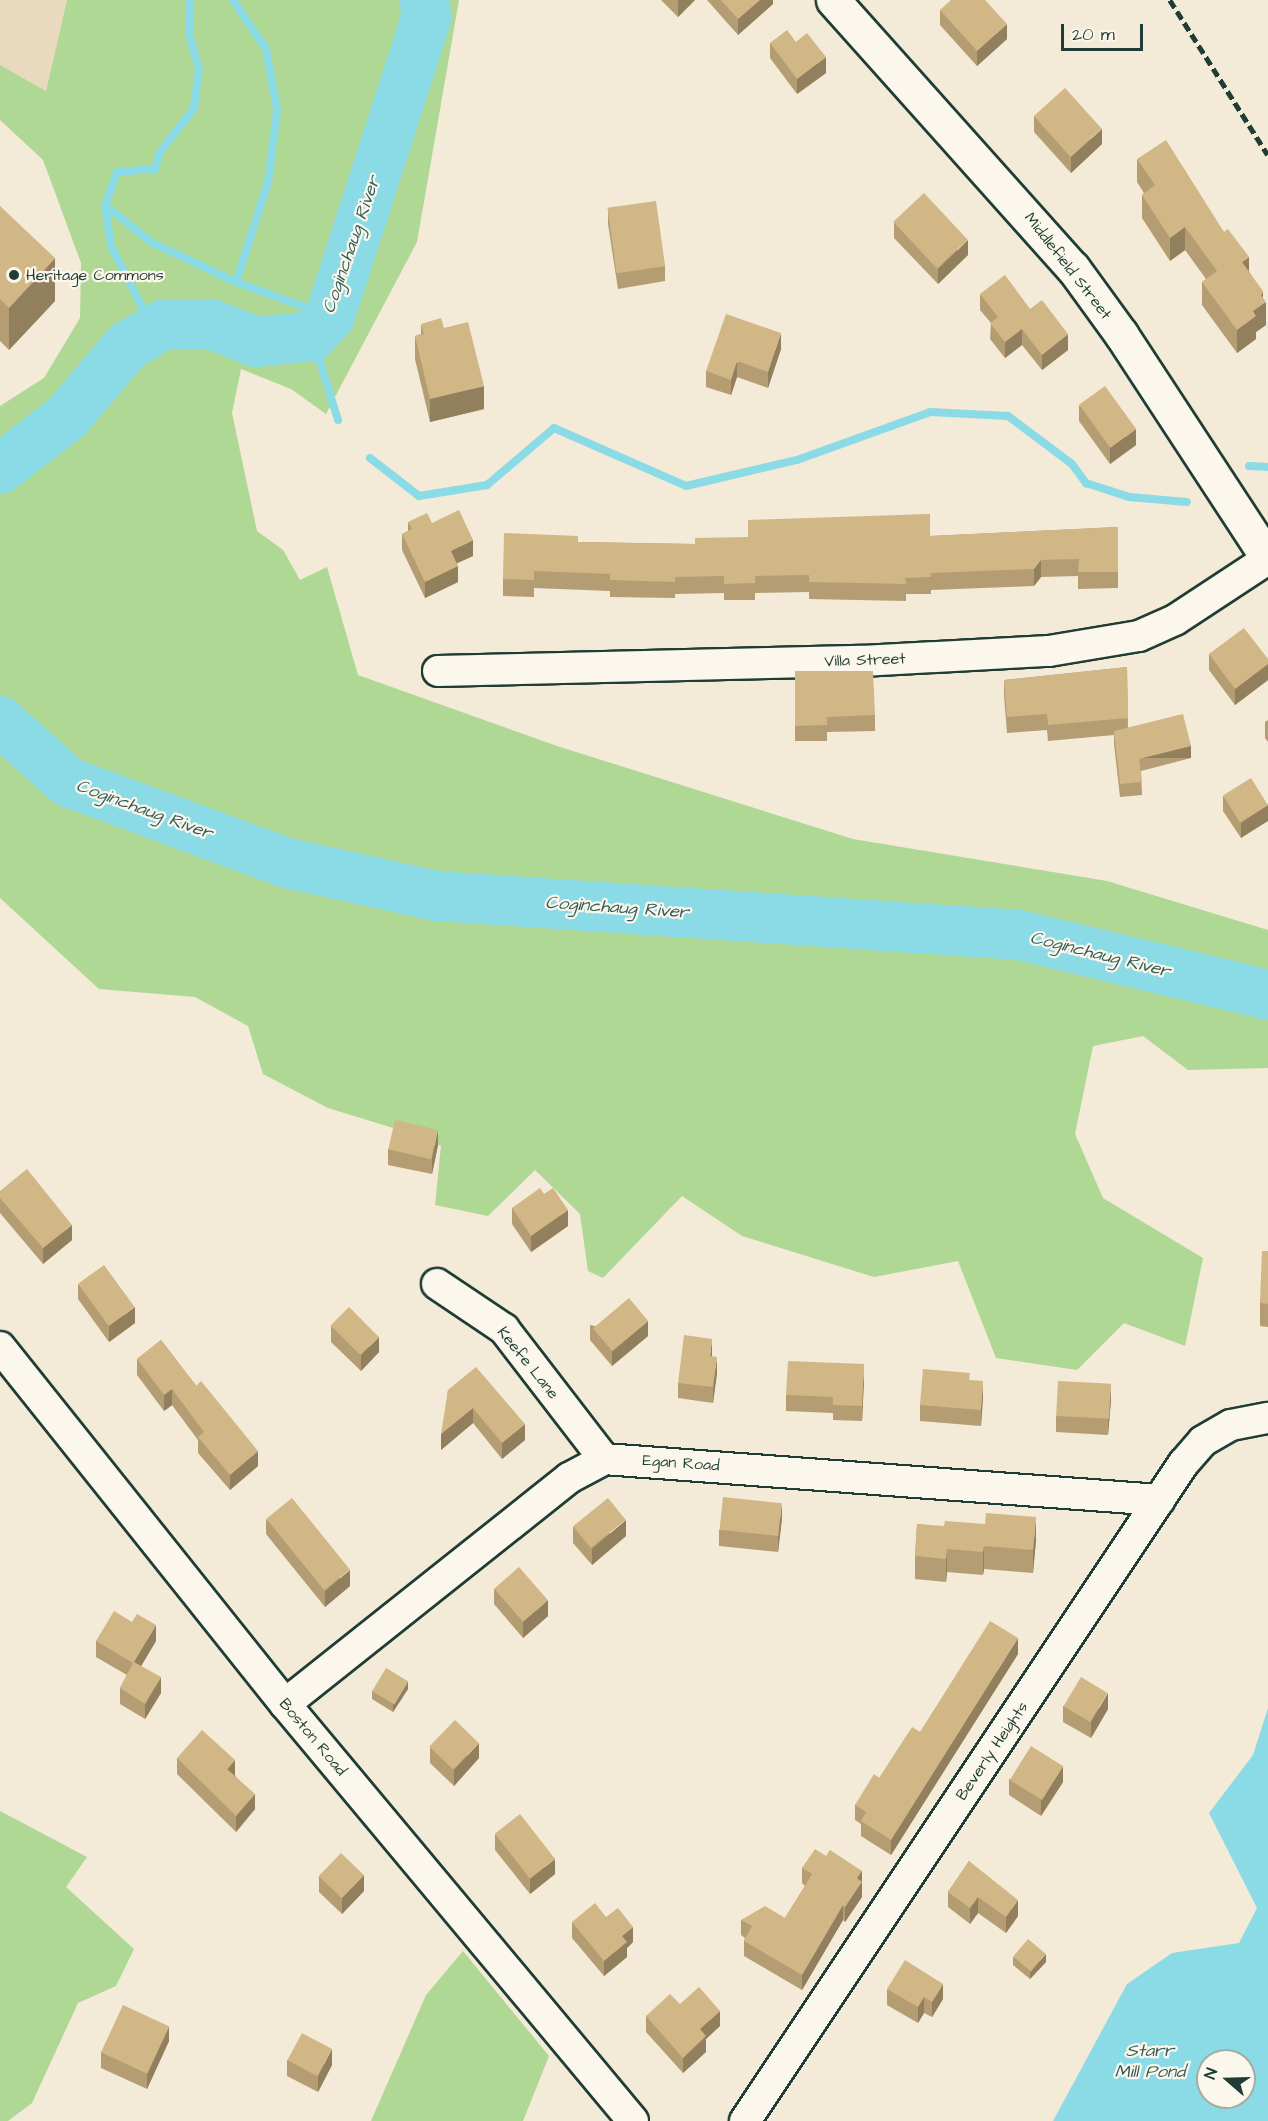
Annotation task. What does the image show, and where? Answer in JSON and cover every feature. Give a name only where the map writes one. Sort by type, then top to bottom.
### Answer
[{"type":"main road","name":"Middlefield Street","points":[[833,0],[1016,200],[1073,268],[1121,334],[1268,559]]},
{"type":"street","name":"Villa Street","points":[[438,671],[862,661],[1060,650],[1139,636],[1175,620],[1268,559]]},
{"type":"street","name":"Keefe Lane","points":[[437,1284],[504,1329],[604,1460]]},
{"type":"street","name":"Boston Road","points":[[0,1347],[285,1704],[633,2121]]},
{"type":"street","name":"Beverly Heights","points":[[745,2121],[1159,1500],[1203,1441],[1231,1425],[1268,1418]]},
{"type":"street","name":"Egan Road","points":[[604,1460],[1159,1500]]},
{"type":"street","points":[[285,1704],[569,1478],[604,1460]]},
{"type":"shaded area","points":[[0,0],[67,0],[46,91],[0,65]]},
{"type":"green space","points":[[67,0],[459,0],[417,242],[326,414],[291,389],[241,369],[232,413],[257,531],[283,550],[300,580],[327,567],[358,675],[557,746],[853,839],[1107,881],[1268,930],[1268,1068],[1188,1070],[1143,1036],[1093,1046],[1075,1134],[1103,1198],[1203,1258],[1185,1346],[1124,1323],[1077,1370],[996,1358],[958,1261],[874,1277],[742,1236],[682,1196],[603,1278],[588,1271],[580,1214],[535,1170],[488,1216],[435,1205],[441,1146],[416,1135],[328,1108],[263,1074],[248,1026],[195,997],[99,989],[0,898],[0,406],[44,378],[80,318],[81,263],[43,160],[0,120],[0,65],[46,91]]},
{"type":"green space","points":[[0,1811],[87,1857],[66,1887],[134,1949],[116,1986],[78,2003],[32,2103],[8,2121],[0,2121]]},
{"type":"green space","points":[[463,1951],[549,2056],[523,2121],[371,2121],[426,1995]]},
{"type":"water","name":"Starr Mill Pond","points":[[1268,1708],[1268,2121],[1053,2121],[1127,1984],[1172,1953],[1239,1943],[1257,1908],[1209,1813],[1253,1755]]},
{"type":"building","points":[[721,0],[760,0],[738,19]]},
{"type":"building","points":[[951,0],[985,0],[1007,24],[977,51],[940,10]]},
{"type":"building","points":[[787,30],[796,42],[807,33],[826,57],[797,79],[770,43]]},
{"type":"building","points":[[1065,88],[1102,129],[1071,157],[1034,116]]},
{"type":"building","points":[[1166,140],[1224,232],[1228,229],[1249,257],[1242,262],[1263,291],[1261,295],[1266,302],[1253,311],[1256,316],[1237,330],[1202,282],[1217,271],[1185,227],[1170,238],[1142,195],[1155,185],[1137,159]]},
{"type":"building","points":[[924,193],[968,240],[937,268],[893,222]]},
{"type":"building","points":[[656,201],[665,266],[617,273],[607,208]]},
{"type":"building","points":[[0,206],[55,258],[9,308],[0,299]]},
{"type":"building","points":[[1005,275],[1030,309],[1042,300],[1068,334],[1042,355],[1022,329],[1005,342],[990,323],[998,317],[980,294]]},
{"type":"building","points":[[726,314],[781,333],[768,372],[737,361],[731,380],[706,371]]},
{"type":"building","points":[[441,318],[444,328],[468,322],[484,386],[430,399],[415,336],[424,334],[421,324]]},
{"type":"building","points":[[1105,386],[1136,429],[1110,448],[1079,405]]},
{"type":"building","points":[[459,510],[473,540],[451,551],[458,566],[425,582],[402,534],[412,529],[408,522],[427,513],[432,523]]},
{"type":"building","points":[[930,514],[930,536],[1118,527],[1118,572],[1078,572],[1079,559],[1041,560],[1034,569],[931,573],[931,577],[905,578],[906,584],[809,582],[809,575],[755,576],[755,583],[724,584],[724,576],[675,577],[675,582],[610,580],[610,574],[534,571],[534,580],[503,579],[504,533],[578,536],[578,542],[695,544],[695,538],[748,537],[748,520]]},
{"type":"building","points":[[1244,628],[1268,659],[1268,664],[1235,689],[1209,654]]},
{"type":"building","points":[[1127,667],[1128,718],[1048,725],[1047,714],[1007,717],[1004,680]]},
{"type":"building","points":[[795,671],[873,671],[875,715],[827,717],[827,725],[795,726]]},
{"type":"building","points":[[1183,714],[1191,746],[1139,759],[1142,782],[1120,784],[1114,731]]},
{"type":"building","points":[[1251,778],[1268,805],[1240,823],[1223,795]]},
{"type":"building","points":[[395,1120],[438,1130],[431,1159],[388,1149]]},
{"type":"building","points":[[27,1169],[72,1225],[43,1248],[0,1198],[0,1191]]},
{"type":"building","points":[[540,1188],[544,1194],[553,1188],[568,1210],[531,1236],[512,1208]]},
{"type":"building","points":[[1262,1251],[1268,1251],[1268,1304],[1260,1303]]},
{"type":"building","points":[[104,1265],[135,1307],[109,1326],[78,1284]]},
{"type":"building","points":[[629,1298],[648,1321],[612,1351],[593,1328]]},
{"type":"building","points":[[349,1307],[379,1337],[360,1355],[331,1325]]},
{"type":"building","points":[[684,1335],[712,1339],[710,1356],[717,1357],[713,1387],[678,1383]]},
{"type":"building","points":[[161,1340],[196,1386],[201,1381],[258,1451],[230,1475],[198,1437],[204,1432],[172,1389],[164,1395],[137,1359]]},
{"type":"building","points":[[788,1361],[864,1364],[862,1406],[833,1405],[833,1397],[786,1395]]},
{"type":"building","points":[[476,1367],[525,1424],[502,1443],[473,1408],[441,1434],[448,1390]]},
{"type":"building","points":[[923,1369],[970,1373],[969,1380],[983,1381],[981,1410],[920,1405]]},
{"type":"building","points":[[1058,1381],[1111,1384],[1109,1419],[1056,1416]]},
{"type":"building","points":[[723,1497],[782,1503],[778,1536],[720,1530]]},
{"type":"building","points":[[292,1498],[350,1569],[324,1590],[266,1519]]},
{"type":"building","points":[[608,1498],[626,1520],[591,1548],[573,1526]]},
{"type":"building","points":[[986,1513],[1036,1517],[1033,1550],[984,1546],[983,1552],[947,1549],[946,1559],[915,1556],[917,1524],[944,1526],[945,1521],[985,1524]]},
{"type":"building","points":[[519,1567],[548,1600],[523,1622],[494,1589]]},
{"type":"building","points":[[114,1611],[132,1622],[137,1614],[156,1625],[134,1662],[161,1677],[145,1704],[120,1688],[133,1663],[96,1641]]},
{"type":"building","points":[[990,1621],[1018,1638],[891,1840],[861,1821],[866,1812],[855,1805],[874,1774],[879,1778],[912,1727],[920,1732]]},
{"type":"building","points":[[386,1668],[408,1681],[394,1705],[372,1691]]},
{"type":"building","points":[[1081,1677],[1108,1693],[1090,1722],[1063,1706]]},
{"type":"building","points":[[455,1720],[479,1743],[453,1770],[429,1747]]},
{"type":"building","points":[[202,1730],[235,1760],[227,1769],[255,1794],[236,1816],[177,1758]]},
{"type":"building","points":[[1031,1746],[1063,1766],[1042,1800],[1010,1780]]},
{"type":"building","points":[[520,1814],[555,1859],[530,1879],[495,1834]]},
{"type":"building","points":[[815,1849],[826,1856],[830,1850],[862,1871],[857,1878],[862,1882],[845,1907],[843,1905],[802,1975],[744,1941],[752,1926],[741,1920],[765,1906],[785,1918],[812,1874],[802,1868]]},
{"type":"building","points":[[341,1853],[364,1875],[342,1898],[319,1876]]},
{"type":"building","points":[[969,1861],[1018,1900],[1006,1917],[978,1897],[970,1908],[948,1892]]},
{"type":"building","points":[[595,1903],[606,1917],[618,1908],[633,1927],[622,1936],[627,1942],[604,1961],[572,1922]]},
{"type":"building","points":[[1028,1939],[1046,1954],[1031,1971],[1013,1957]]},
{"type":"building","points":[[905,1960],[943,1984],[932,2002],[924,1997],[918,2007],[887,1989]]},
{"type":"building","points":[[699,1987],[720,2011],[700,2029],[706,2036],[683,2058],[646,2016],[670,1994],[680,2004]]},
{"type":"building","points":[[123,2005],[169,2027],[147,2074],[101,2052]]},
{"type":"building","points":[[302,2033],[332,2049],[317,2076],[287,2060]]},
{"type":"waterway","points":[[154,330],[111,246],[105,205],[117,172],[155,169],[160,152],[194,108],[199,69],[189,35],[190,0]]},
{"type":"waterway","points":[[233,0],[266,49],[277,110],[268,182],[236,282],[330,316]]},
{"type":"waterway","name":"Coginchaug River","points":[[0,469],[68,416],[127,346],[165,324],[211,324],[256,342],[312,336],[330,316],[426,19],[425,0]]},
{"type":"waterway","points":[[105,205],[151,242],[236,282]]},
{"type":"waterway","points":[[312,336],[338,420]]},
{"type":"waterway","points":[[370,458],[419,496],[487,485],[554,428],[686,486],[797,460],[930,412],[1008,416],[1072,464],[1086,483],[1129,497],[1187,502]]},
{"type":"waterway","points":[[1249,466],[1268,467]]},
{"type":"waterway","name":"Coginchaug River","points":[[0,721],[68,782],[287,863],[437,896],[1019,935],[1268,995]]},
{"type":"railway","points":[[1170,0],[1268,155]]},
{"type":"place","name":"Heritage Commons","points":[[14,275]]}]
